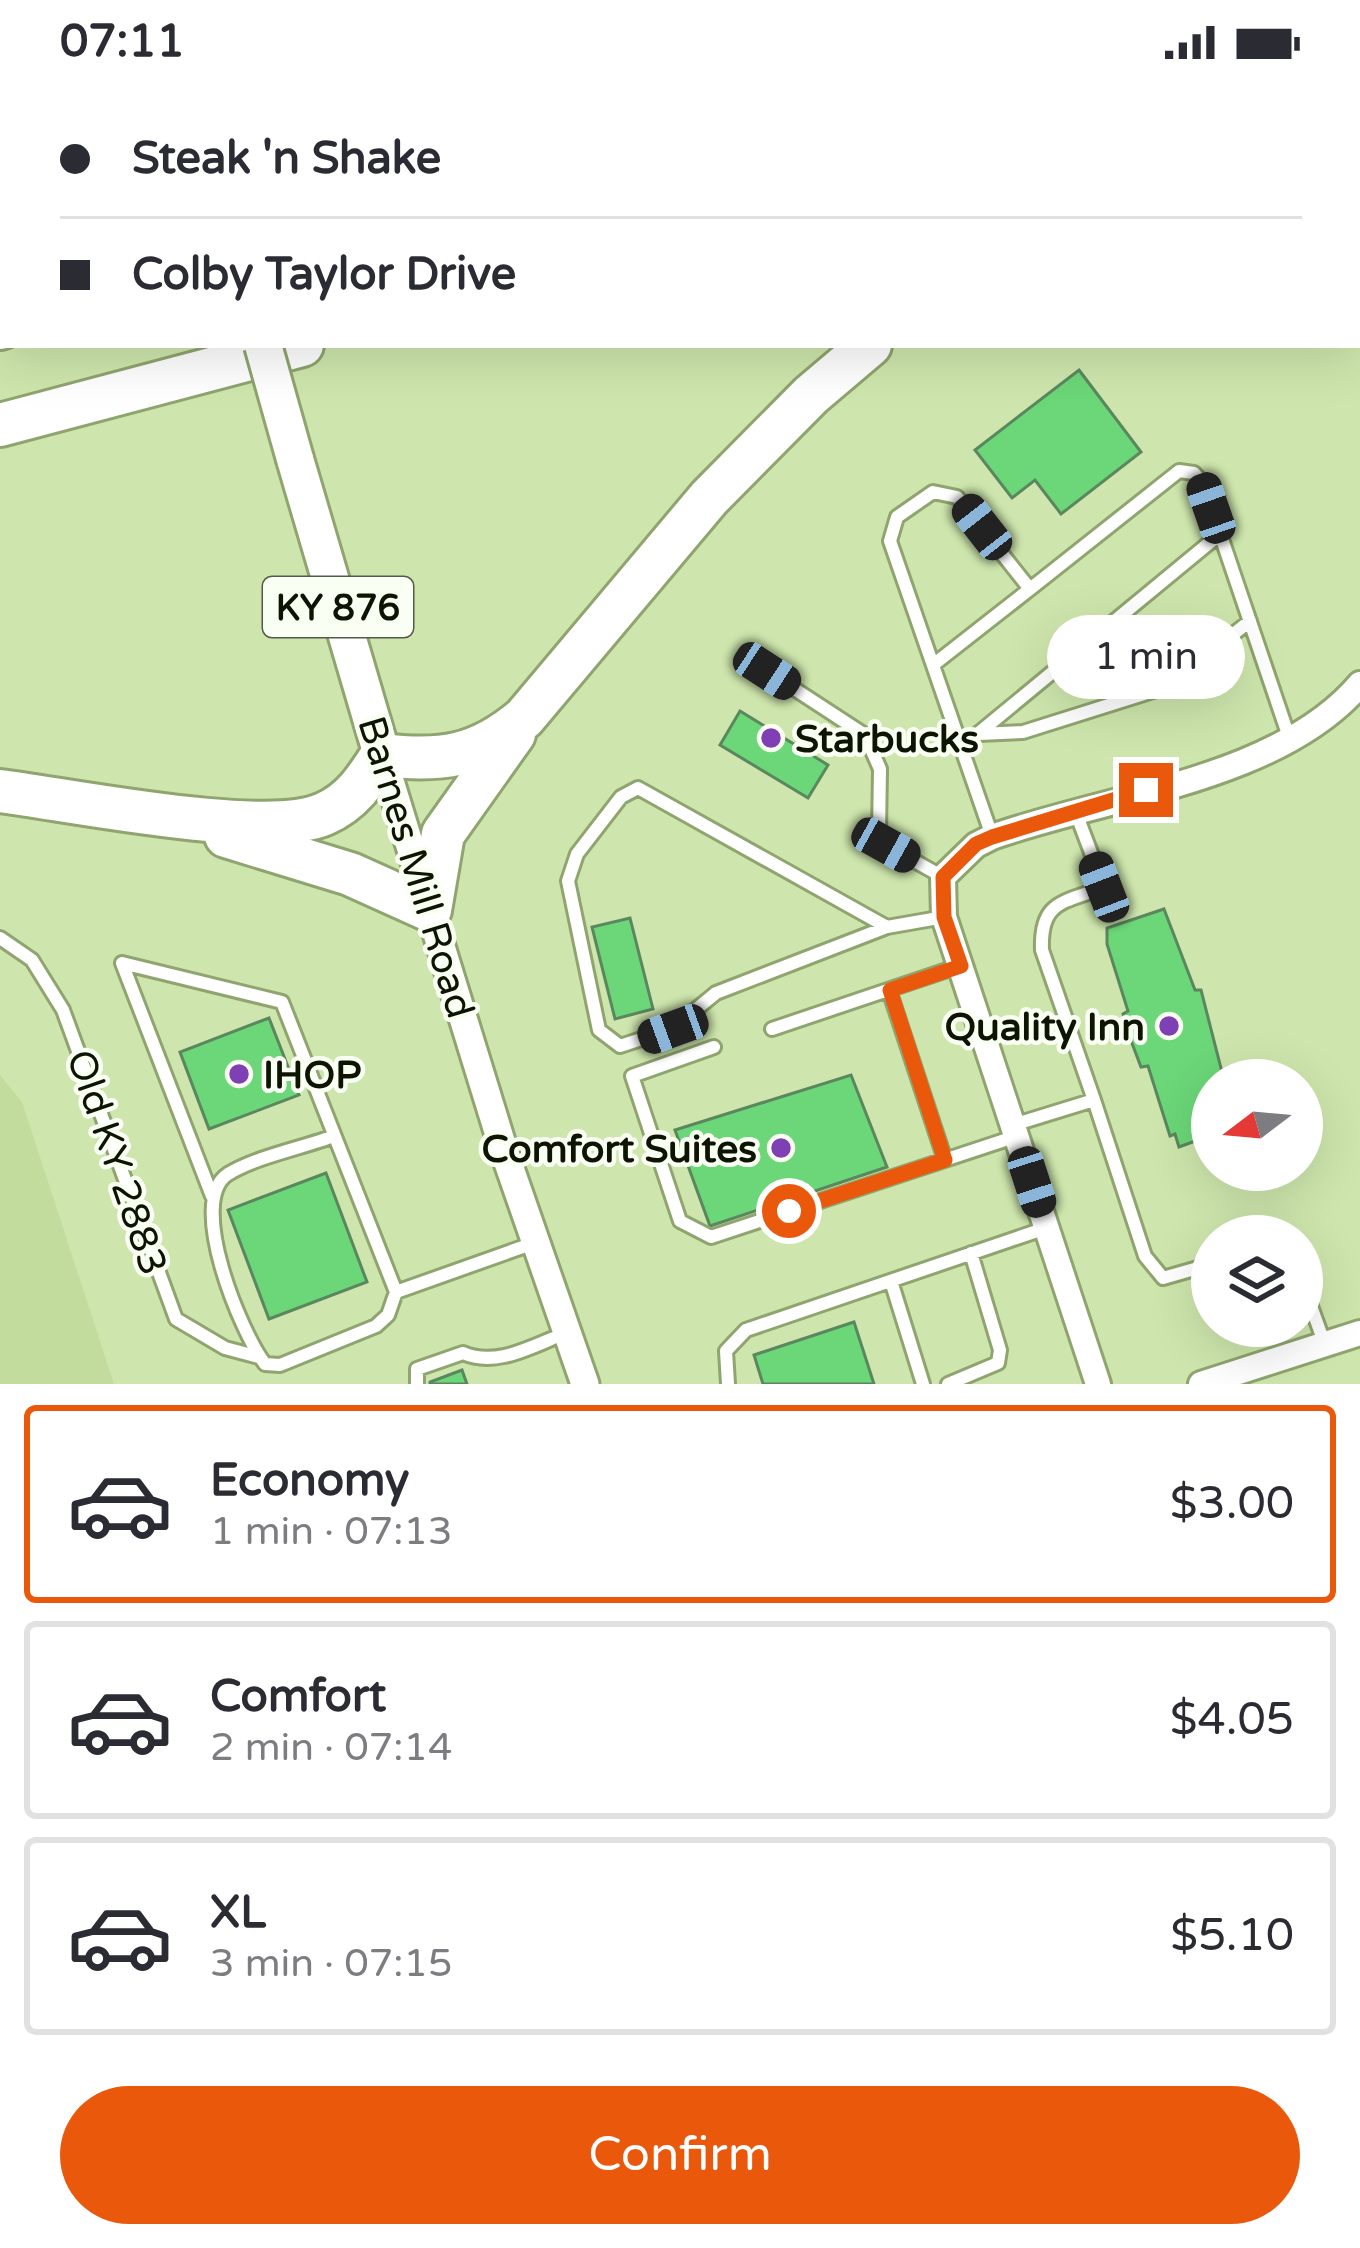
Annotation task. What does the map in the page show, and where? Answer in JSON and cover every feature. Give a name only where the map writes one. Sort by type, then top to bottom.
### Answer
[{"type":"highway","points":[[0,424],[291,348]]},
{"type":"highway","points":[[115,806],[280,850],[430,910],[443,834],[524,718],[709,498],[867,348]]},
{"type":"highway","points":[[0,791],[298,822],[339,807],[358,792],[382,755],[430,761],[463,756],[496,742],[524,718]]},
{"type":"main road","name":"Barnes Mill Road","points":[[264,348],[382,755]]},
{"type":"street","points":[[1098,1384],[944,917],[943,877],[976,844],[992,837],[1232,765],[1290,740],[1343,703],[1360,684]]},
{"type":"street","name":"Barnes Mill Road","points":[[382,755],[584,1384]]},
{"type":"street","points":[[1201,1384],[1360,1333]]},
{"type":"lane","points":[[933,665],[1180,471],[1194,473],[1203,483],[1290,740]]},
{"type":"lane","points":[[992,837],[890,541],[897,518],[933,492],[946,490],[957,497],[1030,589]]},
{"type":"lane","points":[[963,746],[1220,534]]},
{"type":"lane","points":[[978,734],[1023,732],[1151,694],[1181,679],[1250,621]]},
{"type":"lane","points":[[767,671],[865,735],[880,769],[879,834],[886,845],[943,877]]},
{"type":"lane","points":[[887,927],[638,788],[621,797],[578,854],[568,881],[599,1030],[620,1046],[673,1029],[716,993],[887,927],[944,917]]},
{"type":"lane","points":[[1074,809],[1104,887],[1049,909],[1041,924],[1042,950],[1145,1256],[1163,1278],[1191,1270]]},
{"type":"lane","name":"Old KY 2883","points":[[0,938],[32,960],[63,1010],[176,1319],[225,1348],[260,1357]]},
{"type":"lane","points":[[122,963],[282,1002],[396,1292],[388,1315],[376,1325],[280,1364],[265,1364],[260,1357],[212,1234],[212,1196],[122,963]]},
{"type":"lane","points":[[772,1029],[961,966]]},
{"type":"lane","points":[[890,990],[945,1160]]},
{"type":"lane","points":[[714,1047],[632,1076],[680,1221],[711,1237],[945,1160],[1094,1100]]},
{"type":"lane","points":[[212,1196],[225,1175],[334,1136]]},
{"type":"lane","points":[[728,1384],[726,1351],[746,1330],[1047,1227]]},
{"type":"lane","points":[[396,1292],[535,1242]]},
{"type":"lane","points":[[948,1384],[998,1364],[1000,1350],[971,1253]]},
{"type":"lane","points":[[891,1281],[923,1384]]},
{"type":"lane","points":[[417,1384],[417,1370],[463,1353],[477,1359],[501,1358],[566,1333]]},
{"type":"lane","points":[[1323,1339],[1325,1345]]},
{"type":"shaded area","points":[[0,1075],[22,1102],[114,1384],[0,1384]]},
{"type":"building","points":[[1079,370],[1141,452],[1061,514],[1035,480],[1012,498],[975,450]]},
{"type":"building","points":[[740,711],[828,765],[808,798],[720,745]]},
{"type":"building","name":"Quality Inn","points":[[1164,909],[1195,990],[1201,990],[1219,1059],[1191,1059],[1191,1143],[1179,1147],[1175,1134],[1170,1136],[1148,1066],[1141,1067],[1130,1038],[1107,928]]},
{"type":"building","points":[[630,918],[653,1009],[615,1019],[592,927]]},
{"type":"building","name":"IHOP","points":[[269,1018],[299,1095],[209,1129],[180,1052]]},
{"type":"building","name":"Comfort Suites","points":[[851,1075],[887,1167],[710,1226],[675,1130]]},
{"type":"building","points":[[326,1173],[367,1282],[269,1319],[228,1210]]},
{"type":"building","points":[[854,1322],[874,1384],[763,1384],[754,1355]]},
{"type":"building","points":[[462,1370],[467,1384],[430,1384],[430,1382]]},
{"type":"place","name":"Starbucks","points":[[771,738]]},
{"type":"place","name":"Quality Inn","points":[[1169,1026]]},
{"type":"place","name":"IHOP","points":[[239,1074]]},
{"type":"place","name":"Comfort Suites","points":[[781,1148]]},
{"type":"route","points":[[789,1211],[945,1160],[890,990],[961,966],[944,917],[943,877],[958,859],[992,837],[1146,790]]}]
